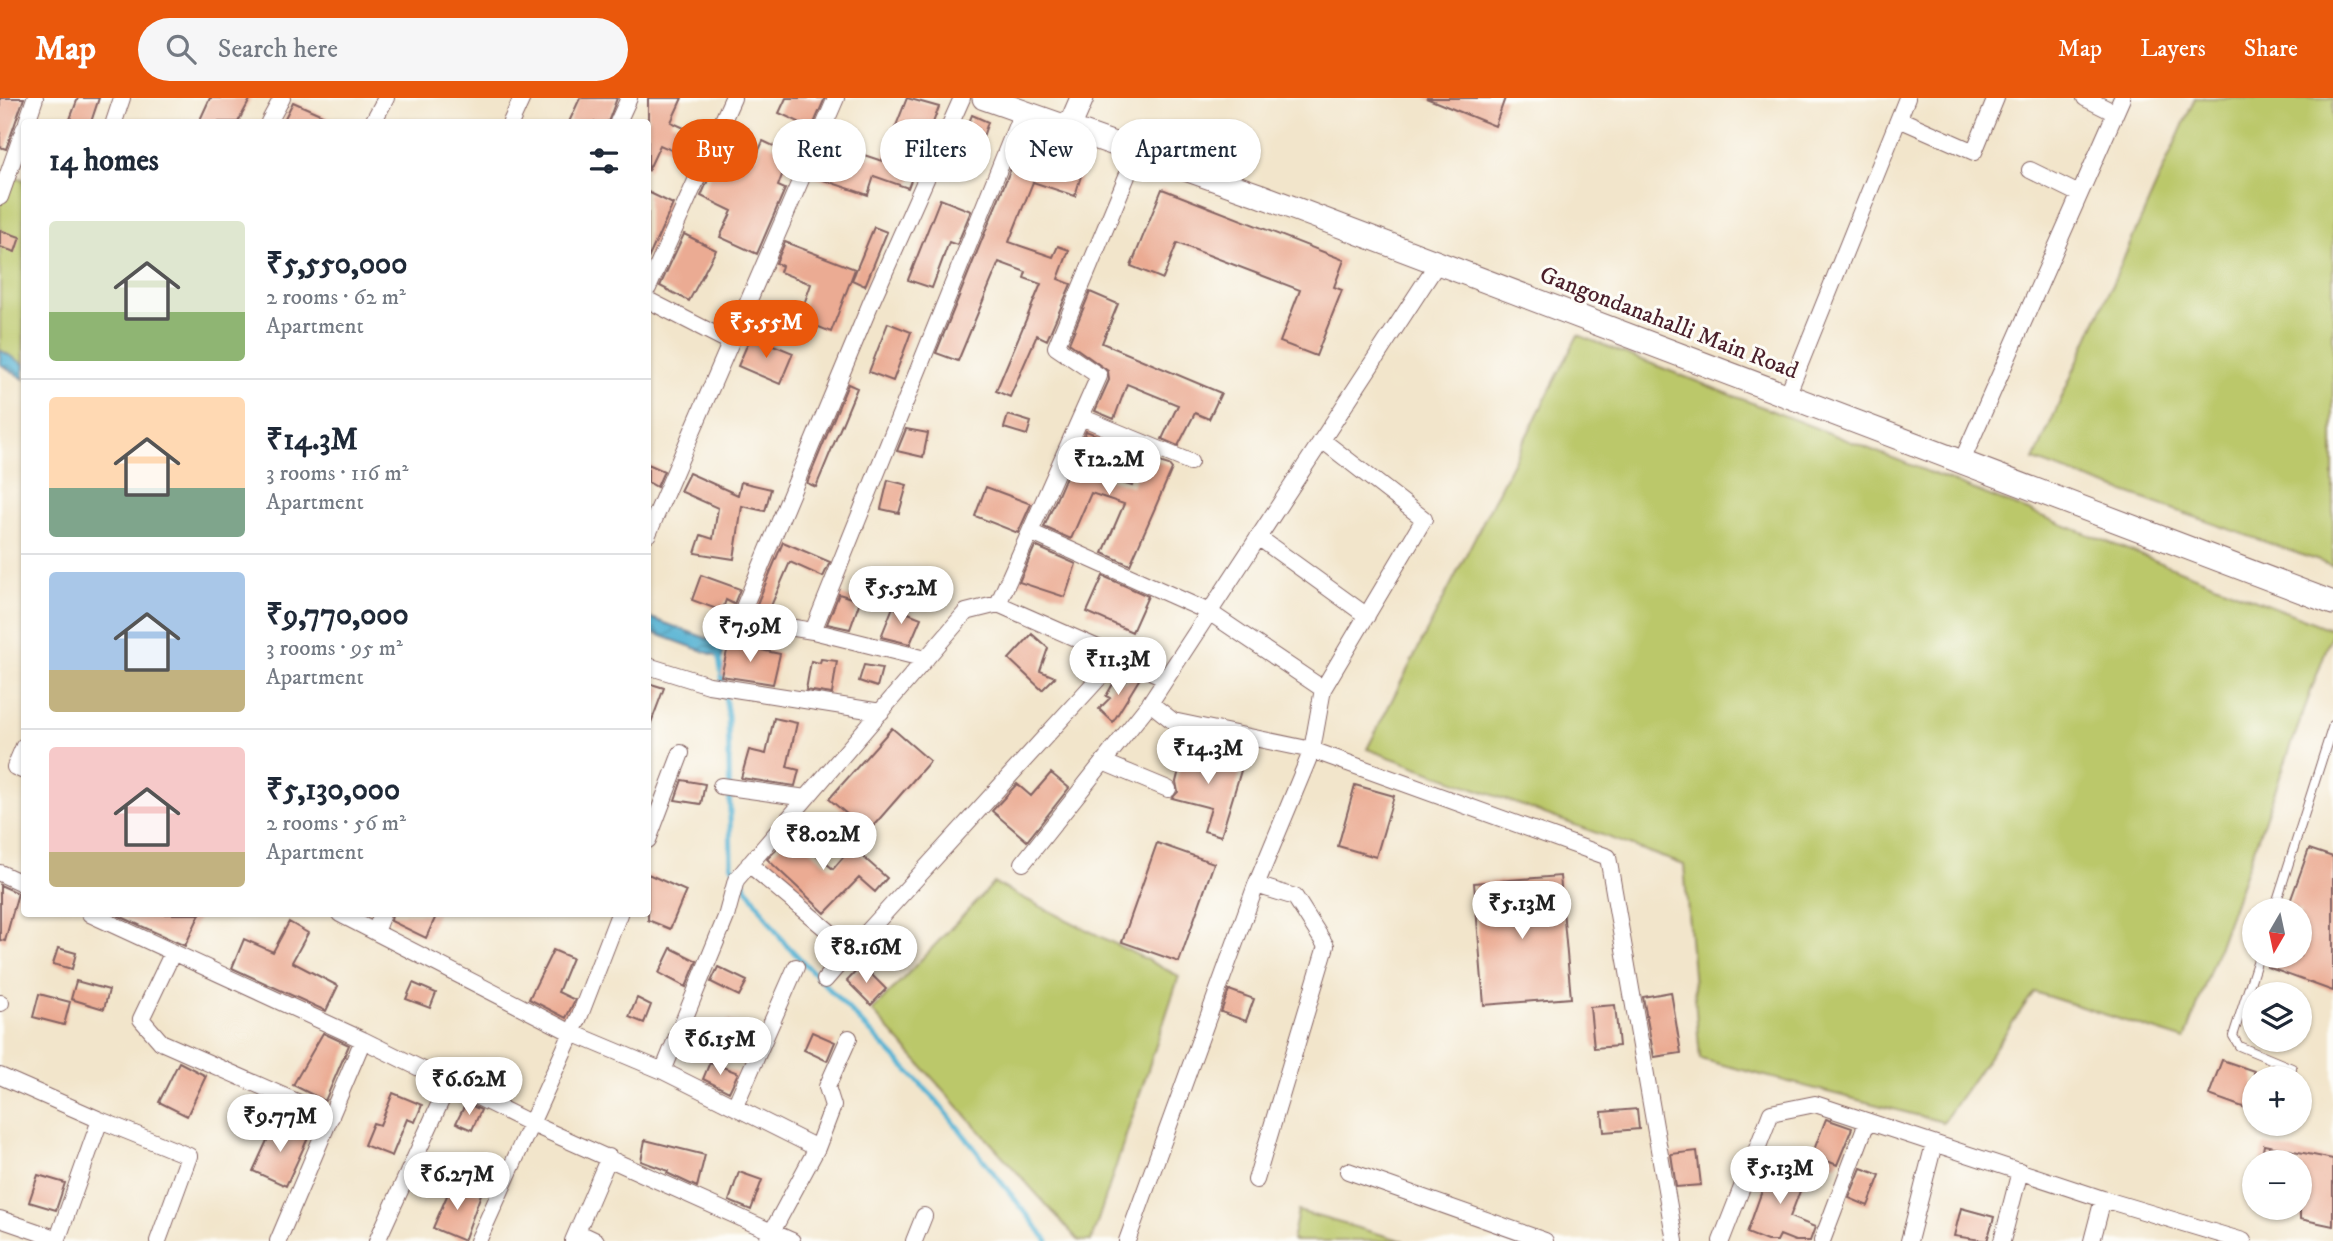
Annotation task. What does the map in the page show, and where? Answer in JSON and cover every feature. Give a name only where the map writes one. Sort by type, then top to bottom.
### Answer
[{"type":"street","points":[[28,119],[36,98]]},
{"type":"street","points":[[115,119],[122,98]]},
{"type":"street","points":[[271,119],[282,98]]},
{"type":"street","points":[[375,119],[386,98]]},
{"type":"street","points":[[512,119],[522,98]]},
{"type":"street","points":[[619,119],[629,98]]},
{"type":"street","points":[[651,281],[733,98]]},
{"type":"street","points":[[651,527],[836,98]]},
{"type":"street","points":[[926,659],[813,631],[739,619],[870,304],[962,98]]},
{"type":"street","name":"Gangondanahalli Main Road","points":[[984,98],[1043,119]]},
{"type":"street","points":[[1073,119],[1082,98]]},
{"type":"street","points":[[1787,396],[1907,98]]},
{"type":"street","points":[[1899,118],[1974,152],[1996,98]]},
{"type":"street","points":[[1962,461],[2119,105],[2085,98]]},
{"type":"street","points":[[813,631],[1022,112]]},
{"type":"street","points":[[0,197],[21,138]]},
{"type":"street","points":[[2029,170],[2079,194]]},
{"type":"street","points":[[998,604],[1099,376],[1056,347],[1125,182]]},
{"type":"street","name":"Gangondanahalli Main Road","points":[[1217,182],[2333,603]]},
{"type":"street","points":[[1023,863],[1150,703],[1437,264]]},
{"type":"street","points":[[651,302],[730,342]]},
{"type":"street","points":[[1080,417],[1190,462]]},
{"type":"street","points":[[1127,1241],[1256,885],[1312,750],[1323,689],[1424,519],[1322,440]]},
{"type":"street","points":[[1030,532],[1209,612],[1323,689]]},
{"type":"street","points":[[1258,537],[1367,616]]},
{"type":"street","points":[[663,1071],[726,918],[736,880],[966,612],[998,604],[1166,678]]},
{"type":"street","points":[[825,980],[1118,657]]},
{"type":"street","points":[[651,667],[709,685],[881,712]]},
{"type":"street","points":[[1150,703],[1172,721],[1312,750],[1608,857],[1675,1241]]},
{"type":"street","points":[[651,832],[681,753]]},
{"type":"street","points":[[1103,762],[1168,789]]},
{"type":"street","points":[[721,786],[806,798]]},
{"type":"street","points":[[749,864],[851,950]]},
{"type":"street","points":[[0,873],[21,883]]},
{"type":"street","points":[[1256,885],[1295,897],[1326,946],[1256,1180]]},
{"type":"street","points":[[97,917],[363,1040],[531,1124],[609,1157],[770,1236],[792,1241]]},
{"type":"street","points":[[346,917],[570,1032],[663,1071],[817,1147]]},
{"type":"street","points":[[374,932],[381,917]]},
{"type":"street","points":[[478,1241],[531,1124],[618,917]]},
{"type":"street","points":[[173,952],[141,1019],[161,1042],[331,1116]]},
{"type":"street","points":[[735,1106],[796,967]]},
{"type":"street","points":[[770,1236],[817,1147],[833,1106],[827,1087],[849,1038]]},
{"type":"street","points":[[278,1241],[363,1040]]},
{"type":"street","points":[[0,1076],[188,1156],[158,1241]]},
{"type":"street","points":[[377,1241],[449,1083]]},
{"type":"street","points":[[1721,1241],[1771,1113],[1815,1104],[2103,1199],[2187,1234],[2243,1241]]},
{"type":"street","points":[[0,1219],[58,1240],[100,1120]]},
{"type":"street","points":[[1822,1241],[1867,1122]]},
{"type":"street","points":[[1909,1241],[1934,1144]]},
{"type":"street","points":[[596,1241],[575,1237],[609,1157]]},
{"type":"street","points":[[1348,1171],[1545,1241]]},
{"type":"street","points":[[2002,1241],[2020,1171]]},
{"type":"street","points":[[2092,1241],[2103,1199]]},
{"type":"street","points":[[914,1241],[924,1216]]},
{"type":"lane","points":[[2278,898],[2333,725]]},
{"type":"lane","points":[[2255,968],[2233,1036],[2245,1049],[2285,1066]]},
{"type":"green space","points":[[2195,98],[2333,98],[2333,566],[2034,460]]},
{"type":"green space","points":[[0,170],[21,179],[21,362],[0,350]]},
{"type":"green space","points":[[1578,335],[2333,630],[2185,1040],[2034,992],[1943,1122],[1700,1059],[1684,865],[1367,749]]},
{"type":"green space","points":[[994,883],[1179,976],[1091,1241],[1079,1241],[872,1011]]},
{"type":"green space","points":[[1298,1211],[1404,1241],[1292,1241]]},
{"type":"water","points":[[0,350],[21,362],[21,377],[0,364]]},
{"type":"water","points":[[651,618],[725,645],[722,658],[651,632]]},
{"type":"building","points":[[0,98],[24,98],[6,149],[0,147]]},
{"type":"building","points":[[78,98],[99,98],[92,119],[70,119]]},
{"type":"building","points":[[210,98],[251,98],[240,119],[200,119]]},
{"type":"building","points":[[580,98],[617,98],[609,119],[570,119]]},
{"type":"building","points":[[648,98],[682,98],[671,122],[672,150],[660,145],[651,164],[651,119],[648,119]]},
{"type":"building","points":[[786,98],[825,98],[816,119],[792,119],[779,113]]},
{"type":"building","points":[[907,98],[939,107],[934,119],[899,119]]},
{"type":"building","points":[[1426,98],[1505,98],[1495,126]]},
{"type":"building","points":[[293,102],[331,119],[284,119]]},
{"type":"building","points":[[763,141],[772,145],[772,182],[779,182],[778,186],[785,189],[757,254],[720,237],[732,211],[701,196],[707,182],[758,182],[758,152]]},
{"type":"building","points":[[866,156],[880,160],[880,178],[874,176],[868,195],[829,182],[866,182]]},
{"type":"building","points":[[891,182],[910,182],[908,188]]},
{"type":"building","points":[[1005,182],[1033,182],[1009,242],[1053,257],[1058,246],[1069,250],[1058,279],[1071,284],[1047,340],[1037,335],[1010,397],[996,391],[1041,284],[1024,278],[1026,272],[999,262],[958,361],[936,353]]},
{"type":"building","points":[[1033,182],[1079,182],[1075,196]]},
{"type":"building","points":[[1162,189],[1344,260],[1334,287],[1342,290],[1316,356],[1280,342],[1300,290],[1177,243],[1163,279],[1131,266]]},
{"type":"building","points":[[651,193],[673,204],[651,252]]},
{"type":"building","points":[[940,199],[971,211],[957,245],[949,242],[932,288],[908,280]]},
{"type":"building","points":[[874,227],[887,232],[865,286],[852,280]]},
{"type":"building","points":[[0,230],[20,237],[15,252],[0,247]]},
{"type":"building","points":[[684,234],[716,250],[689,301],[660,286]]},
{"type":"building","points":[[785,242],[855,269],[831,332],[799,319],[811,284],[780,272],[782,266],[776,263]]},
{"type":"building","points":[[1090,292],[1118,304],[1102,343],[1221,393],[1209,419],[1195,413],[1178,446],[1162,439],[1178,405],[1127,384],[1114,419],[1095,411],[1109,380],[1108,371],[1069,343]]},
{"type":"building","points":[[888,323],[911,332],[893,381],[869,372]]},
{"type":"building","points":[[751,336],[793,353],[780,384],[738,366]]},
{"type":"building","points":[[848,384],[857,388],[816,487],[807,483]]},
{"type":"building","points":[[1008,415],[1031,422],[1027,435],[1004,428]]},
{"type":"building","points":[[906,429],[928,433],[923,457],[897,451]]},
{"type":"building","points":[[1086,431],[1106,439],[1104,443],[1110,445],[1099,476],[1132,486],[1144,457],[1169,465],[1172,469],[1130,565],[1103,553],[1124,504],[1091,493],[1071,539],[1044,527]]},
{"type":"building","points":[[651,465],[664,471],[657,487],[651,484]]},
{"type":"building","points":[[689,473],[738,495],[741,482],[771,489],[765,511],[742,506],[734,559],[695,553],[701,535],[713,539],[718,508],[680,491]]},
{"type":"building","points":[[888,480],[907,485],[899,513],[881,509]]},
{"type":"building","points":[[986,487],[1031,504],[1018,533],[975,516]]},
{"type":"building","points":[[783,542],[830,562],[823,577],[790,562],[768,613],[754,611]]},
{"type":"building","points":[[1035,546],[1076,564],[1065,597],[1019,582]]},
{"type":"building","points":[[701,575],[740,589],[734,604],[726,600],[722,611],[692,600]]},
{"type":"building","points":[[1103,576],[1148,596],[1132,632],[1087,612]]},
{"type":"building","points":[[839,594],[860,601],[850,629],[827,624]]},
{"type":"building","points":[[893,607],[921,618],[910,644],[881,637]]},
{"type":"building","points":[[1032,634],[1048,648],[1040,671],[1055,677],[1042,690],[1009,659]]},
{"type":"building","points":[[729,643],[780,654],[773,684],[721,676]]},
{"type":"building","points":[[821,659],[837,661],[832,694],[806,690],[811,661],[820,663]]},
{"type":"building","points":[[864,665],[882,668],[877,687],[859,681]]},
{"type":"building","points":[[1132,675],[1140,678],[1113,722],[1099,709],[1110,698],[1106,696],[1117,677],[1125,682]]},
{"type":"building","points":[[651,684],[664,688],[651,723]]},
{"type":"building","points":[[774,718],[797,723],[787,767],[799,770],[795,786],[741,778],[749,750],[766,754]]},
{"type":"building","points":[[892,728],[930,761],[868,832],[829,799]]},
{"type":"building","points":[[1184,750],[1243,764],[1221,836],[1204,831],[1211,808],[1172,798],[1178,792],[1176,782]]},
{"type":"building","points":[[1051,773],[1069,788],[1027,841],[992,811],[1017,784],[1031,796]]},
{"type":"building","points":[[682,780],[705,784],[701,804],[675,800]]},
{"type":"building","points":[[1355,785],[1394,796],[1376,857],[1338,846]]},
{"type":"building","points":[[792,834],[833,869],[852,847],[887,878],[875,892],[859,878],[825,913],[767,859]]},
{"type":"building","points":[[1157,843],[1214,863],[1179,962],[1122,942]]},
{"type":"building","points":[[2309,849],[2333,857],[2333,991],[2270,968],[2312,968],[2312,898],[2291,898]]},
{"type":"building","points":[[651,875],[686,891],[670,929],[648,920],[648,917],[651,917]]},
{"type":"building","points":[[1560,876],[1571,998],[1484,1005],[1474,883]]},
{"type":"building","points":[[0,885],[18,893],[5,941],[0,940]]},
{"type":"building","points":[[122,917],[199,917],[185,946]]},
{"type":"building","points":[[392,917],[436,917],[426,938],[391,921]]},
{"type":"building","points":[[289,922],[308,933],[292,962],[338,986],[326,1011],[232,968],[244,939],[273,952]]},
{"type":"building","points":[[58,948],[76,953],[72,969],[53,964]]},
{"type":"building","points":[[671,948],[697,961],[686,987],[659,973]]},
{"type":"building","points":[[553,950],[572,958],[558,992],[575,1000],[566,1018],[529,999]]},
{"type":"building","points":[[862,965],[886,989],[871,1005],[847,981]]},
{"type":"building","points":[[718,967],[747,981],[739,996],[711,982]]},
{"type":"building","points":[[76,981],[109,990],[104,1009],[71,999]]},
{"type":"building","points":[[413,983],[436,993],[430,1008],[406,999]]},
{"type":"building","points":[[1229,990],[1254,999],[1246,1021],[1221,1012]]},
{"type":"building","points":[[1671,992],[1681,1053],[1654,1057],[1643,997]]},
{"type":"building","points":[[39,994],[70,1002],[64,1025],[33,1017]]},
{"type":"building","points":[[637,998],[651,1005],[644,1023],[629,1017]]},
{"type":"building","points":[[1615,1005],[1619,1046],[1594,1048],[1590,1007]]},
{"type":"building","points":[[728,1020],[754,1032],[746,1048],[720,1036]]},
{"type":"building","points":[[812,1032],[835,1042],[827,1061],[804,1050]]},
{"type":"building","points":[[323,1033],[349,1045],[325,1101],[293,1085]]},
{"type":"building","points":[[2222,1060],[2242,1067],[2242,1107],[2209,1095]]},
{"type":"building","points":[[179,1062],[206,1076],[187,1116],[159,1102]]},
{"type":"building","points":[[710,1062],[738,1073],[729,1092],[703,1079]]},
{"type":"building","points":[[393,1093],[422,1105],[415,1122],[407,1119],[392,1156],[364,1145],[373,1123],[380,1125]]},
{"type":"building","points":[[466,1103],[481,1110],[472,1130],[456,1123]]},
{"type":"building","points":[[1637,1109],[1639,1129],[1604,1132],[1602,1112]]},
{"type":"building","points":[[1826,1119],[1852,1128],[1837,1165],[1812,1155]]},
{"type":"building","points":[[275,1123],[308,1138],[286,1186],[253,1171]]},
{"type":"building","points":[[645,1140],[705,1155],[697,1187],[667,1173],[668,1171],[641,1161]]},
{"type":"building","points":[[2264,1145],[2289,1150],[2263,1150]]},
{"type":"building","points":[[1697,1151],[1701,1185],[1676,1187],[1671,1154]]},
{"type":"building","points":[[2312,1155],[2333,1159],[2333,1226],[2305,1220],[2312,1220]]},
{"type":"building","points":[[1773,1160],[1807,1173],[1790,1217],[1815,1227],[1810,1241],[1795,1241],[1780,1235],[1777,1241],[1767,1241],[1747,1233]]},
{"type":"building","points":[[1861,1168],[1880,1175],[1868,1206],[1849,1198]]},
{"type":"building","points":[[739,1172],[762,1180],[751,1210],[729,1201]]},
{"type":"building","points":[[38,1175],[65,1183],[56,1210],[29,1202]]},
{"type":"building","points":[[452,1184],[481,1194],[464,1241],[433,1228]]},
{"type":"building","points":[[1961,1208],[1994,1217],[1987,1241],[1954,1236]]},
{"type":"waterway","points":[[718,651],[728,716],[731,864],[782,940],[937,1101],[1048,1241]]}]
